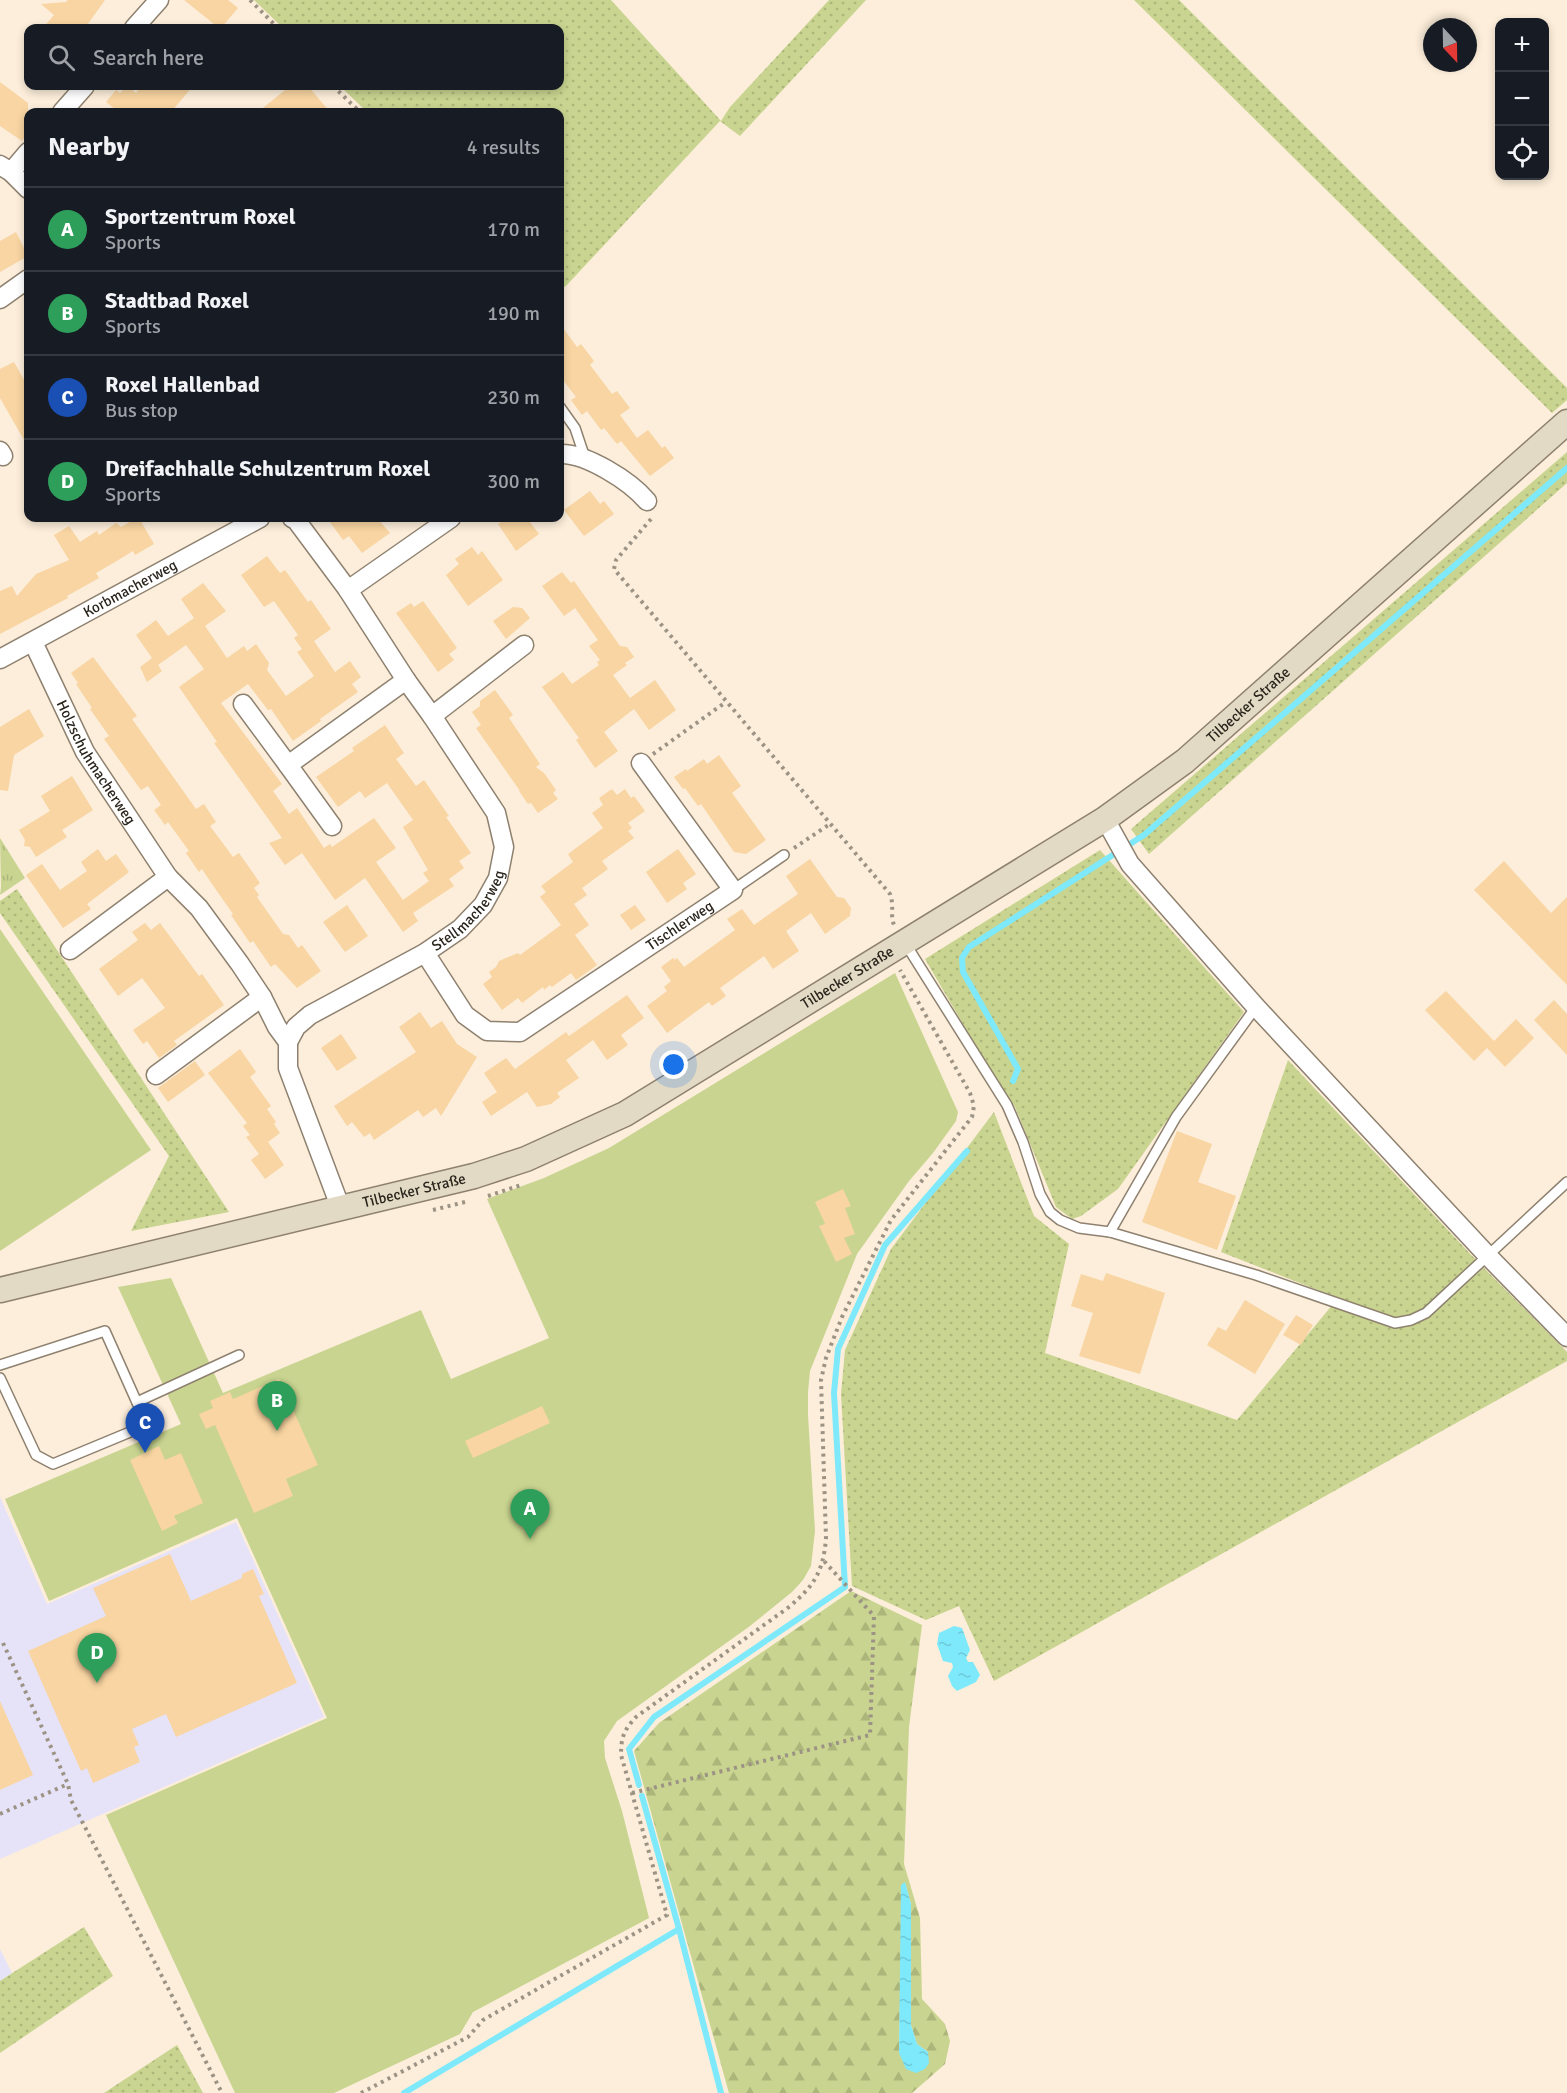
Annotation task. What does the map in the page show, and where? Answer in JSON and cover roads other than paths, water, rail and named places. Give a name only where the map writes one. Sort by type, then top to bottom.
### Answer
[{"type":"main road","name":"Tilbecker Straße","points":[[0,1290],[474,1176],[526,1159],[625,1114],[896,943],[1105,819],[1185,761],[1567,422]]},
{"type":"street","points":[[138,24],[159,0]]},
{"type":"street","points":[[66,108],[81,90]]},
{"type":"street","points":[[24,155],[6,169],[24,185]]},
{"type":"street","points":[[0,299],[24,282]]},
{"type":"street","points":[[564,455],[585,458],[637,489],[647,501]]},
{"type":"street","name":"Korbmacherweg","points":[[0,659],[253,522]]},
{"type":"street","name":"Stellmacherweg","points":[[288,1042],[296,1027],[310,1015],[425,953],[460,929],[483,905],[498,878],[504,847],[496,813],[348,590],[297,522]]},
{"type":"street","points":[[348,590],[445,522]]},
{"type":"street","name":"Holzschuhmacherweg","points":[[33,642],[85,752],[168,877],[199,908],[240,964],[288,1042]]},
{"type":"street","points":[[432,716],[524,645]]},
{"type":"street","points":[[288,765],[406,680]]},
{"type":"street","points":[[243,704],[332,826]]},
{"type":"street","points":[[641,763],[733,890]]},
{"type":"street","points":[[1105,819],[1130,864],[1256,1008],[1567,1337]]},
{"type":"street","points":[[70,950],[168,877]]},
{"type":"street","name":"Tischlerweg","points":[[425,953],[465,1015],[487,1031],[520,1032],[733,890]]},
{"type":"street","points":[[156,1075],[262,998]]},
{"type":"street","points":[[288,1042],[288,1068],[341,1209]]},
{"type":"lane","points":[[564,413],[575,428],[585,458]]},
{"type":"lane","points":[[733,890],[784,855]]},
{"type":"lane","points":[[896,943],[1007,1105],[1023,1142],[1040,1194],[1050,1212],[1060,1220],[1079,1228],[1110,1232],[1256,1275],[1395,1323],[1411,1320],[1426,1313],[1567,1182]]},
{"type":"lane","points":[[1110,1232],[1176,1117],[1256,1008]]},
{"type":"lane","points":[[0,1365],[105,1331],[147,1425],[53,1464],[36,1455],[0,1378]]},
{"type":"lane","points":[[137,1402],[239,1354]]},
{"type":"water","points":[[954,1626],[962,1628],[970,1650],[966,1658],[968,1662],[973,1662],[980,1675],[976,1682],[957,1691],[948,1676],[953,1667],[952,1663],[943,1661],[937,1644],[939,1633]]},
{"type":"water","points":[[905,1882],[911,1904],[911,2025],[917,2044],[928,2052],[929,2063],[925,2069],[916,2073],[906,2069],[899,2053],[901,1885]]},
{"type":"waterway","points":[[1013,1081],[1018,1069],[963,972],[962,958],[969,947],[1144,835],[1567,468]]},
{"type":"waterway","points":[[639,1785],[629,1749],[654,1717],[845,1587],[834,1393],[838,1349],[885,1245],[967,1151]]},
{"type":"waterway","points":[[642,1796],[721,2093]]},
{"type":"waterway","points":[[404,2093],[679,1929]]},
{"type":"place","name":"Stadtbad Roxel","points":[[277,1431]]},
{"type":"place","name":"Roxel Hallenbad","points":[[145,1453]]},
{"type":"place","name":"Sportzentrum Roxel","points":[[530,1539]]},
{"type":"place","name":"Dreifachhalle Schulzentrum Roxel","points":[[97,1683]]}]
